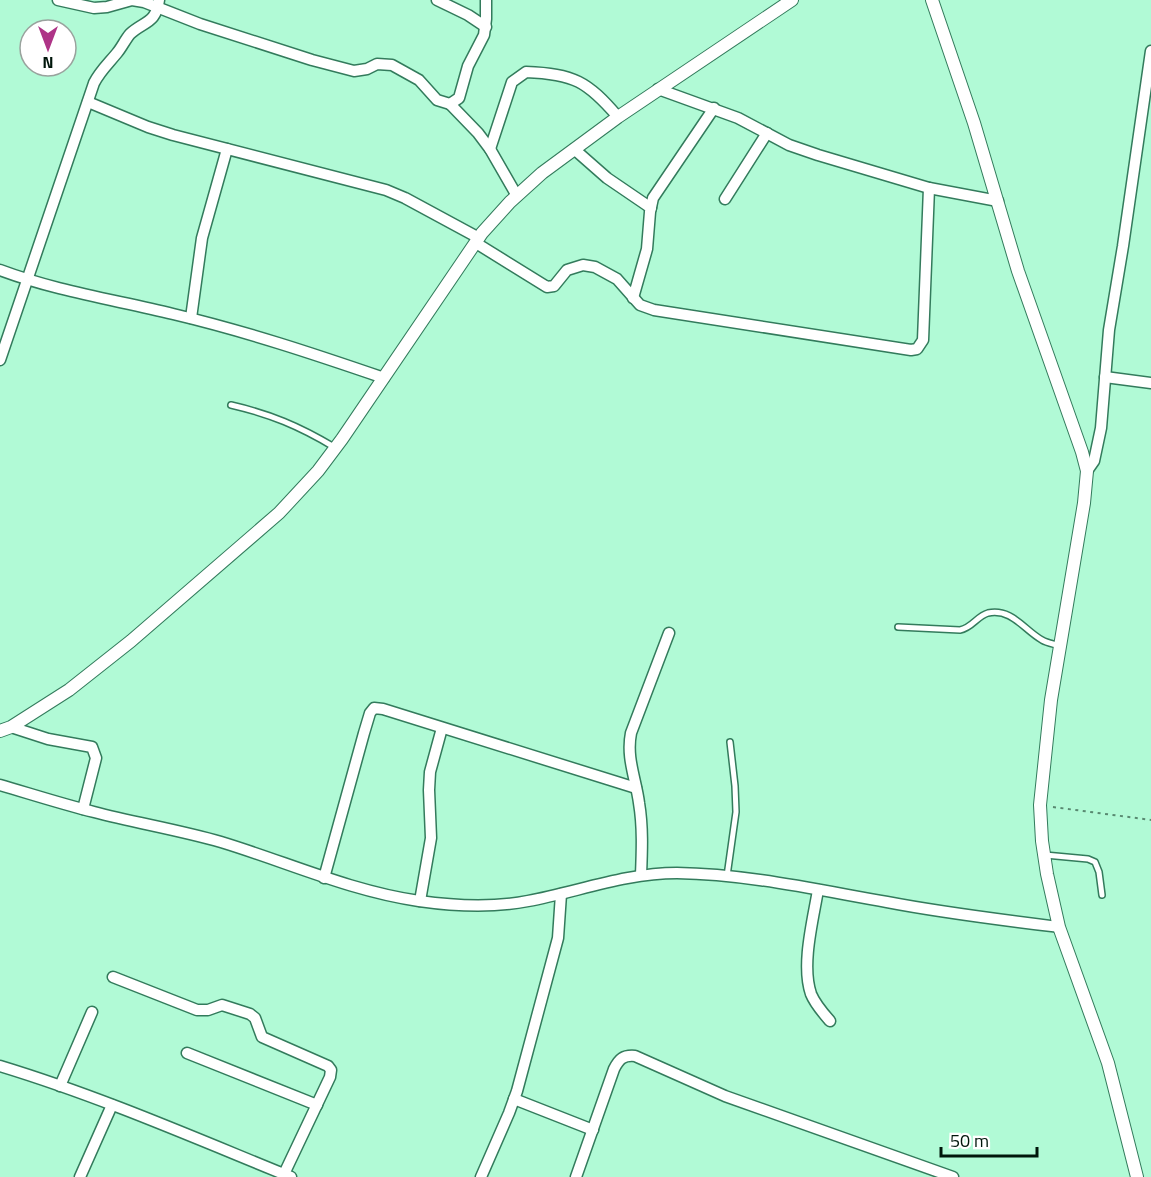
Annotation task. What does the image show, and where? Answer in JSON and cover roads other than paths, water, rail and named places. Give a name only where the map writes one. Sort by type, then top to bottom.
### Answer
[{"type":"street","points":[[58,0],[94,8],[132,0],[158,3],[200,24],[312,60],[354,71],[378,64],[392,65],[419,80],[437,100],[450,104],[478,133],[517,196]]},
{"type":"street","points":[[437,0],[468,15],[486,27]]},
{"type":"street","points":[[450,104],[459,98],[468,66],[481,43],[486,27],[486,0]]},
{"type":"street","points":[[5,729],[69,690],[98,668],[279,513],[336,448],[478,241],[517,196],[542,173],[618,117],[792,0]]},
{"type":"street","points":[[932,0],[968,103],[1018,271],[1082,452],[1087,476],[1048,723],[1040,805],[1044,855],[1059,927],[1107,1063],[1137,1177]]},
{"type":"street","points":[[0,360],[100,70],[119,51],[129,35],[150,22],[158,3]]},
{"type":"street","points":[[1087,476],[1098,448],[1104,410],[1109,330],[1148,86],[1151,51]]},
{"type":"street","points":[[490,149],[512,81],[526,72],[576,79],[590,87],[618,117]]},
{"type":"street","points":[[658,89],[714,108],[789,145],[818,155],[929,188],[998,201]]},
{"type":"street","points":[[88,102],[148,127],[386,190],[405,198],[478,241],[547,287],[554,286],[567,270],[583,265],[595,267],[617,279],[640,305],[654,310],[904,349],[917,349],[923,340],[929,188]]},
{"type":"street","points":[[633,298],[647,249],[651,208],[658,188],[714,108]]},
{"type":"street","points":[[725,199],[767,134]]},
{"type":"street","points":[[191,318],[202,238],[227,149]]},
{"type":"street","points":[[574,149],[607,178],[651,208]]},
{"type":"street","points":[[0,270],[282,343],[384,378]]},
{"type":"street","points":[[1105,377],[1151,383]]},
{"type":"street","points":[[641,875],[642,828],[628,748],[631,733],[669,633]]},
{"type":"street","points":[[324,878],[374,708],[636,788]]},
{"type":"street","points":[[420,901],[431,838],[430,772],[442,728]]},
{"type":"street","points":[[5,729],[48,740],[92,747],[96,758],[83,809]]},
{"type":"street","points":[[0,785],[83,809],[224,843],[324,878],[420,901],[480,905],[524,902],[641,875],[676,873],[727,876],[932,910],[1059,927]]},
{"type":"street","points":[[818,890],[809,954],[808,981],[812,995],[830,1021]]},
{"type":"street","points":[[481,1177],[514,1099],[554,959],[561,894]]},
{"type":"street","points":[[0,1066],[112,1105],[288,1176],[331,1070],[262,1037],[255,1018],[250,1014],[222,1005],[208,1010],[197,1010],[113,977]]},
{"type":"street","points":[[60,1086],[92,1012]]},
{"type":"street","points":[[187,1053],[317,1105]]},
{"type":"street","points":[[576,1177],[618,1062],[626,1056],[635,1056],[725,1096],[953,1177]]},
{"type":"street","points":[[514,1099],[593,1130]]},
{"type":"street","points":[[80,1177],[112,1105]]},
{"type":"lane","points":[[231,405],[265,413],[286,421],[336,448]]},
{"type":"lane","points":[[898,627],[960,630],[966,629],[982,615],[991,612],[1003,613],[1012,617],[1039,639],[1060,646]]},
{"type":"lane","points":[[727,876],[736,812],[730,742]]},
{"type":"lane","points":[[1044,855],[1088,859],[1095,862],[1099,872],[1102,895]]}]
